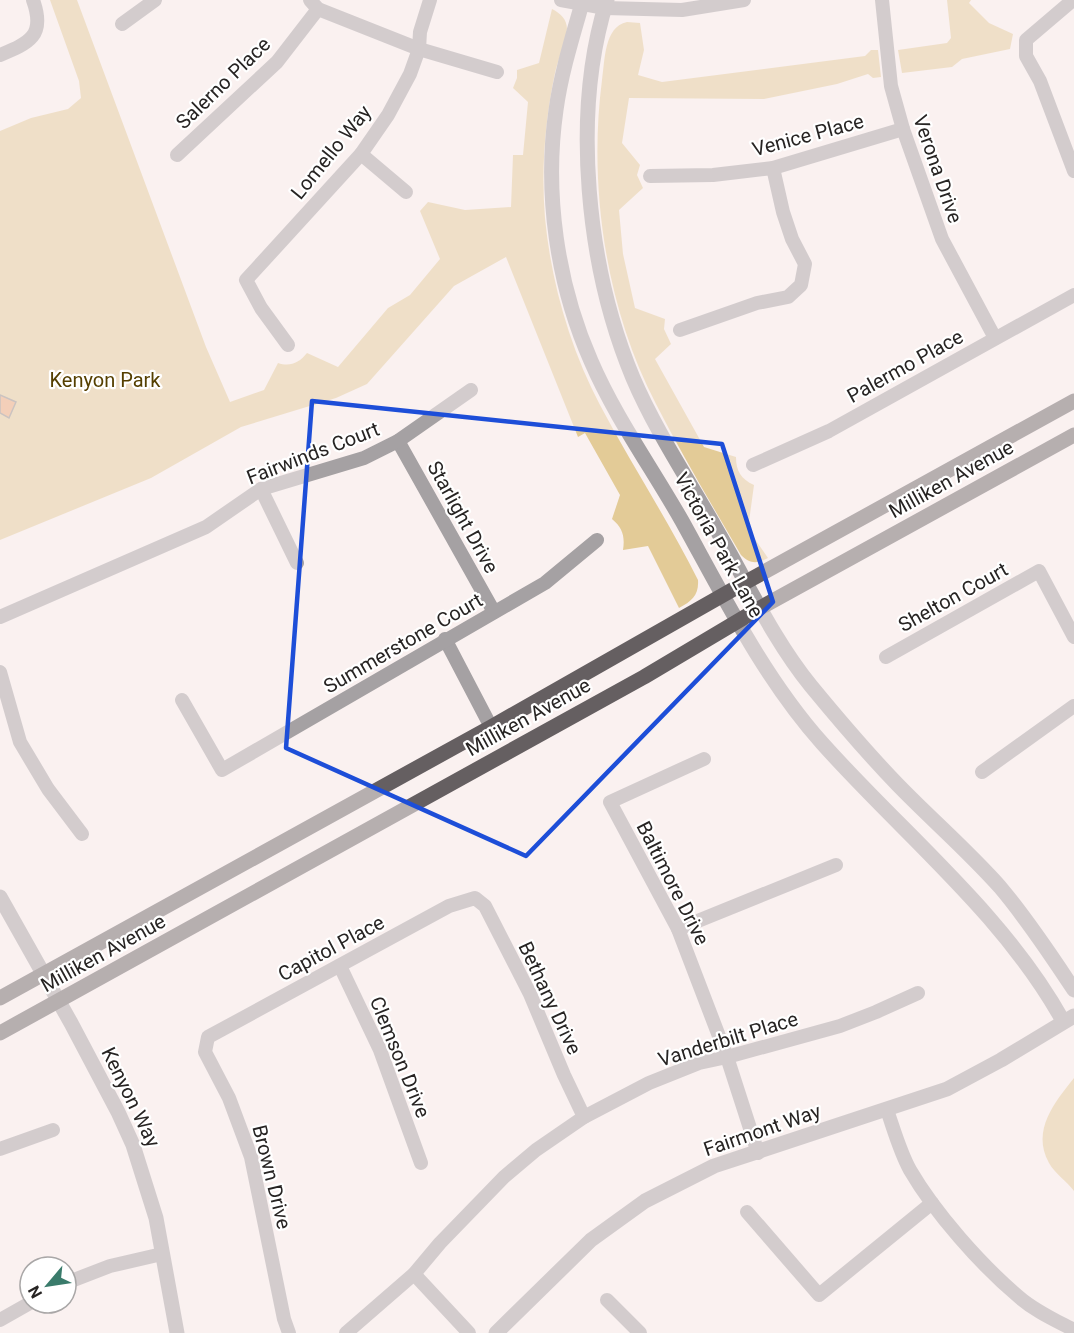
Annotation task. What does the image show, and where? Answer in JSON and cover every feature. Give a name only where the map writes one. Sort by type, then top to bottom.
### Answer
[{"type":"main road","name":"Milliken Avenue","points":[[0,998],[1074,401]]},
{"type":"main road","name":"Milliken Avenue","points":[[0,1033],[1074,435]]},
{"type":"street","points":[[0,55],[24,45],[34,35],[38,18],[33,0]]},
{"type":"street","points":[[122,24],[154,0]]},
{"type":"street","name":"Lomello Way","points":[[288,345],[261,308],[246,280],[360,154],[388,115],[410,74],[419,49],[420,32],[430,0]]},
{"type":"street","points":[[561,0],[682,10],[744,0]]},
{"type":"street","name":"Verona Drive","points":[[882,0],[891,86],[903,129],[942,239],[995,338]]},
{"type":"street","points":[[1073,0],[1026,40],[1026,56],[1040,81],[1074,171]]},
{"type":"street","name":"Victoria Park Lane","points":[[583,2],[562,81],[553,136],[553,205],[564,280],[573,315],[596,371],[616,410],[662,485],[764,665],[819,740],[882,808],[957,882],[1022,959],[1068,1019]]},
{"type":"street","points":[[314,4],[419,49],[497,72]]},
{"type":"street","name":"Salerno Place","points":[[177,156],[277,62],[314,4]]},
{"type":"street","name":"Victoria Park Lane","points":[[606,4],[596,49],[591,91],[588,166],[592,218],[610,310],[623,352],[649,413],[779,643],[842,723],[898,785],[956,841],[1001,889],[1044,945],[1074,990]]},
{"type":"street","name":"Venice Place","points":[[650,176],[713,175],[773,168],[903,129]]},
{"type":"street","points":[[360,154],[406,192]]},
{"type":"street","points":[[680,330],[748,305],[788,297],[801,285],[805,264],[786,221],[773,168]]},
{"type":"street","name":"Palermo Place","points":[[753,465],[829,431],[1074,295]]},
{"type":"street","name":"Fairwinds Court","points":[[0,617],[206,527],[261,489],[364,458],[398,441],[471,390]]},
{"type":"street","name":"Starlight Drive","points":[[398,441],[494,612]]},
{"type":"street","points":[[261,489],[297,563]]},
{"type":"street","name":"Summerstone Court","points":[[182,700],[222,770],[545,583],[597,540]]},
{"type":"street","name":"Shelton Court","points":[[886,657],[1040,570],[1074,637]]},
{"type":"street","points":[[446,639],[491,727]]},
{"type":"street","points":[[0,675],[20,742],[48,789],[82,834]]},
{"type":"street","points":[[982,772],[1074,706]]},
{"type":"street","name":"Baltimore Drive","points":[[704,759],[610,802],[678,929],[727,1057],[758,1153]]},
{"type":"street","points":[[678,929],[836,866]]},
{"type":"street","name":"Kenyon Way","points":[[0,897],[59,1001],[133,1145],[156,1218],[177,1333]]},
{"type":"street","name":"Capitol Place","points":[[208,1037],[449,906],[475,898]]},
{"type":"street","name":"Bethany Drive","points":[[475,898],[485,906],[530,994],[584,1117]]},
{"type":"street","name":"Clemson Drive","points":[[340,966],[380,1050],[421,1163]]},
{"type":"street","name":"Vanderbilt Place","points":[[346,1333],[414,1274],[440,1243],[504,1177],[536,1150],[584,1117],[649,1083],[699,1063],[840,1026],[918,993]]},
{"type":"street","name":"Fairmont Way","points":[[496,1333],[591,1240],[645,1201],[714,1167],[947,1089],[1068,1019]]},
{"type":"street","name":"Brown Drive","points":[[208,1037],[205,1052],[229,1098],[251,1157],[284,1319],[289,1333]]},
{"type":"street","points":[[887,1110],[909,1169],[932,1203],[994,1274],[1019,1297],[1045,1315],[1074,1330]]},
{"type":"street","points":[[0,1149],[53,1130]]},
{"type":"street","points":[[747,1212],[819,1295],[932,1203]]},
{"type":"street","points":[[78,1278],[110,1266],[162,1254]]},
{"type":"street","points":[[414,1274],[469,1333]]},
{"type":"street","points":[[607,1300],[640,1333]]},
{"type":"street","points":[[0,1320],[18,1310]]},
{"type":"highlighted area","points":[[312,401],[722,444],[773,602],[526,856],[286,748]]},
{"type":"green space","name":"Kenyon Park","points":[[50,0],[77,0],[206,347],[230,402],[264,390],[278,363],[286,365],[294,363],[307,353],[338,367],[388,308],[410,295],[440,259],[420,211],[428,202],[465,210],[511,207],[513,155],[523,155],[528,102],[513,88],[517,70],[539,63],[552,9],[560,14],[566,22],[567,29],[555,73],[549,109],[543,181],[548,242],[557,290],[571,338],[589,383],[698,580],[696,594],[691,600],[679,608],[648,546],[623,550],[622,533],[612,519],[620,495],[585,433],[578,437],[506,257],[454,286],[367,384],[336,398],[241,427],[151,478],[0,540],[0,131],[31,118],[68,109],[81,98],[79,81]]},
{"type":"green space","points":[[947,0],[971,0],[969,3],[989,23],[1013,34],[1010,49],[962,59],[952,67],[902,73],[898,50],[947,43],[951,38]]},
{"type":"green space","points":[[627,22],[640,23],[644,50],[638,75],[662,82],[865,56],[871,50],[878,50],[881,77],[873,78],[868,74],[837,84],[764,99],[629,98],[622,143],[640,165],[637,175],[643,188],[619,210],[623,254],[635,308],[665,319],[664,329],[671,344],[655,359],[704,447],[736,457],[740,474],[754,485],[748,529],[768,558],[760,561],[747,560],[741,555],[666,423],[639,367],[624,328],[613,288],[600,204],[598,121],[607,45],[614,30]]},
{"type":"green space","points":[[1074,1078],[1074,1191],[1049,1163],[1044,1151],[1043,1139],[1044,1128],[1053,1107]]},
{"type":"building","points":[[0,395],[16,402],[9,418],[0,413]]}]
